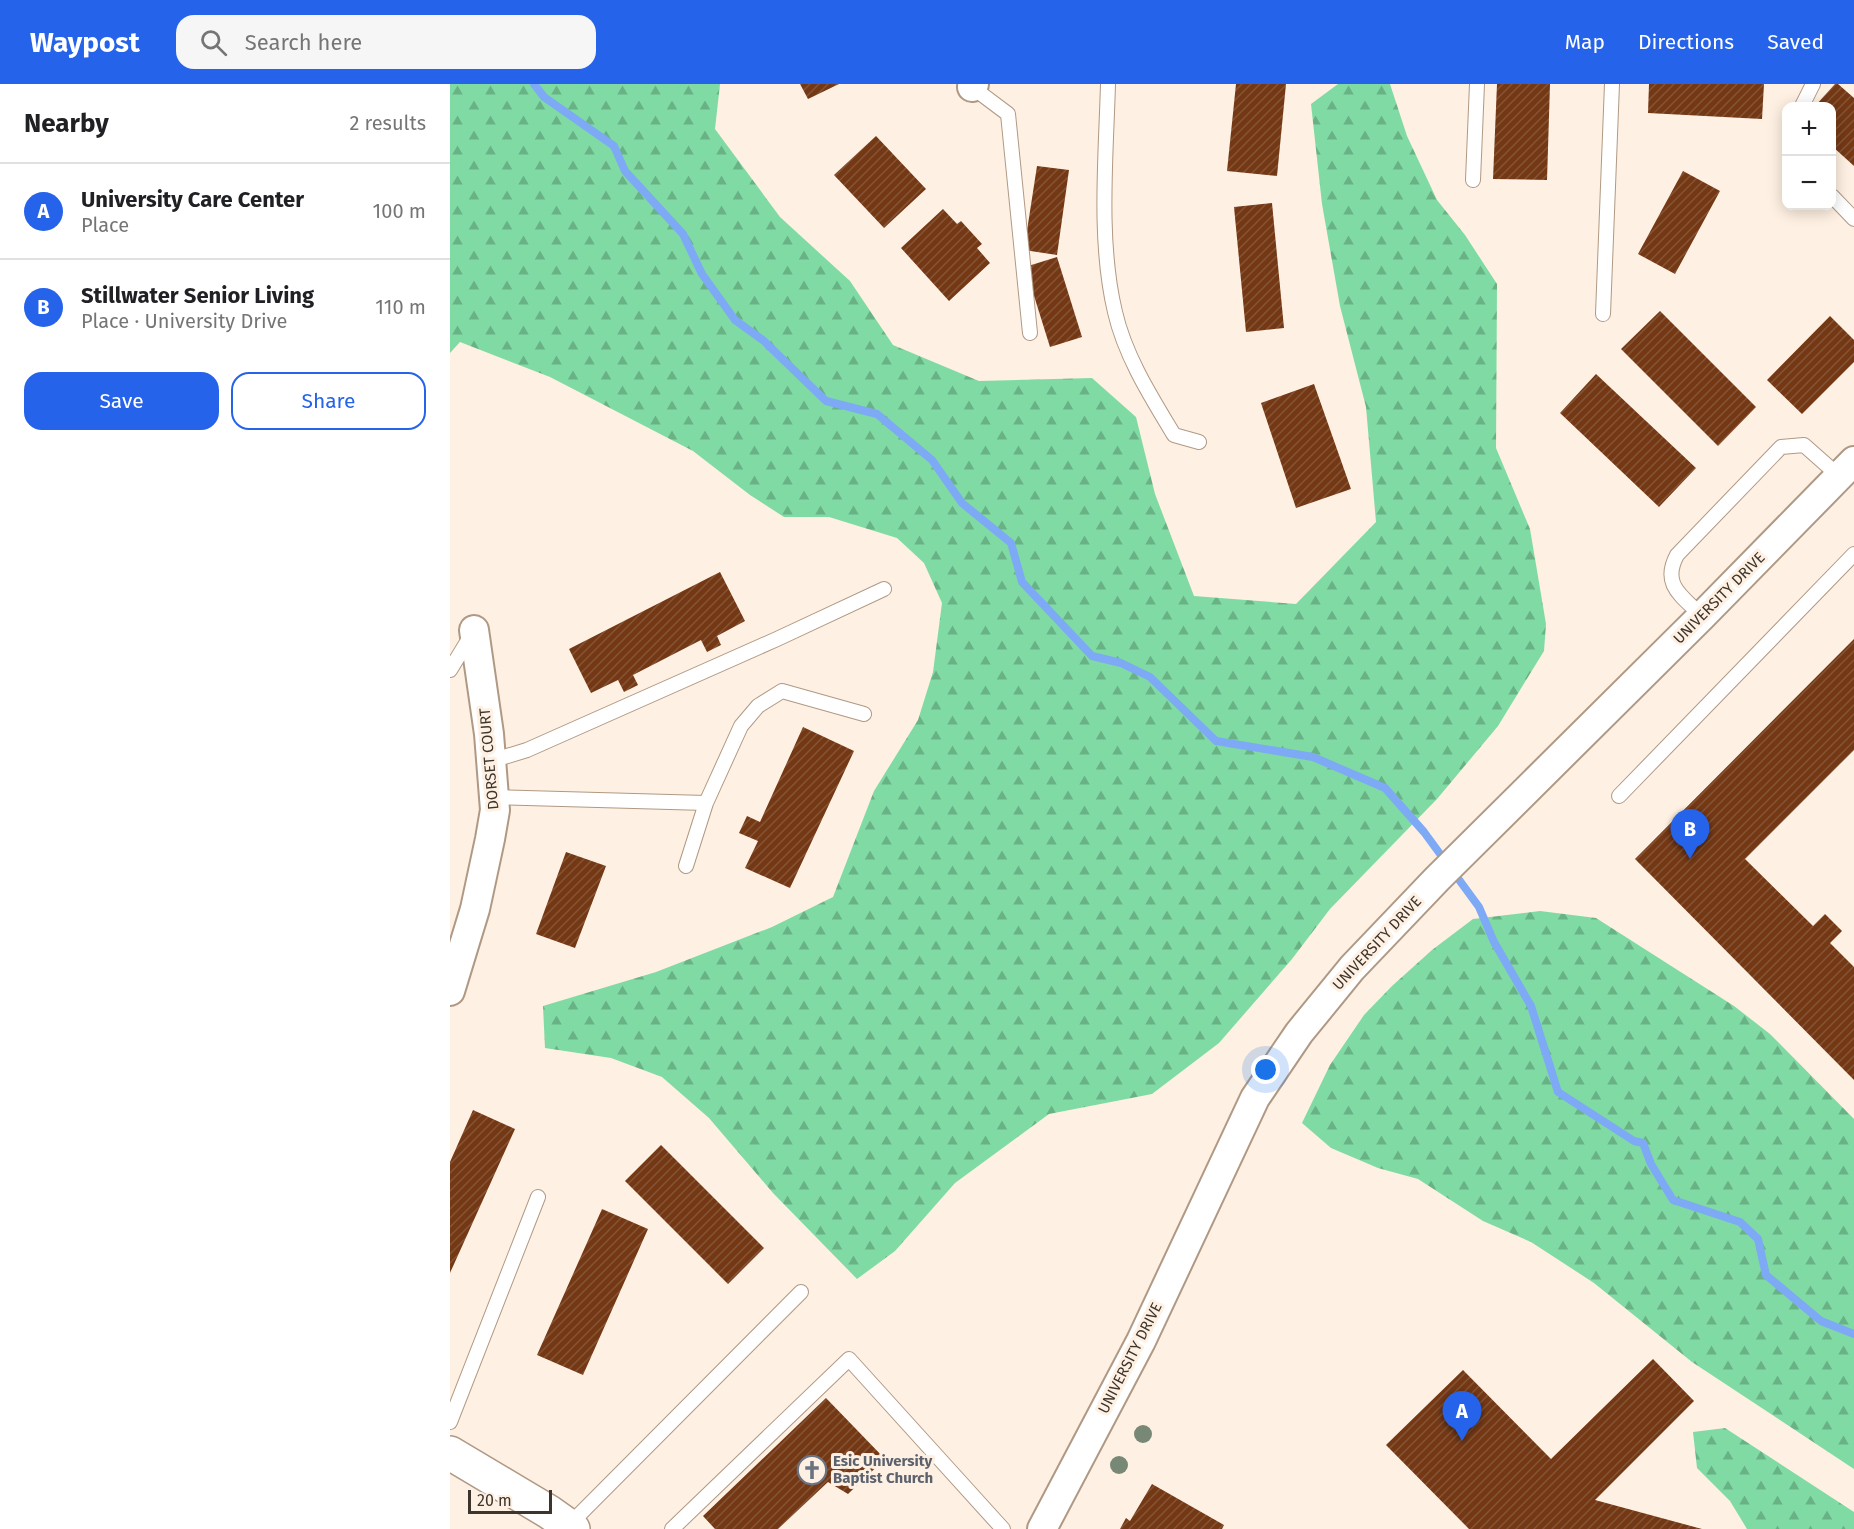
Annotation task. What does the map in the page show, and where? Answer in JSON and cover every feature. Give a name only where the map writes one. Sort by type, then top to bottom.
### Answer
[{"type":"street","name":"UNIVERSITY DRIVE","points":[[1042,1529],[1141,1341],[1255,1098],[1299,1033],[1352,968],[1414,903],[1847,469]]},
{"type":"street","name":"DORSET COURT","points":[[450,991],[475,909],[495,810],[474,630]]},
{"type":"street","points":[[450,1453],[557,1524]]},
{"type":"lane","points":[[1108,84],[1107,260],[1115,313],[1148,392],[1174,435],[1199,442]]},
{"type":"lane","points":[[1473,180],[1477,84]]},
{"type":"lane","points":[[1603,314],[1612,84]]},
{"type":"lane","points":[[1804,102],[1814,84]]},
{"type":"lane","points":[[973,85],[1008,114],[1030,333]]},
{"type":"lane","points":[[1836,200],[1854,219]]},
{"type":"lane","points":[[1702,616],[1674,587],[1670,576],[1671,565],[1677,555],[1781,447],[1804,445],[1847,469]]},
{"type":"lane","points":[[1619,796],[1854,554]]},
{"type":"lane","points":[[491,761],[527,750],[884,589]]},
{"type":"lane","points":[[450,670],[474,630]]},
{"type":"lane","points":[[686,866],[706,803],[741,726],[758,706],[782,691],[864,714]]},
{"type":"lane","points":[[493,797],[706,803]]},
{"type":"lane","points":[[450,1422],[538,1197]]},
{"type":"lane","points":[[557,1524],[801,1292]]},
{"type":"lane","points":[[672,1529],[849,1359],[1003,1529]]},
{"type":"green space","points":[[450,84],[720,84],[715,129],[780,217],[850,281],[893,345],[979,381],[1092,378],[1136,417],[1155,494],[1194,596],[1296,604],[1376,522],[1366,407],[1340,306],[1322,204],[1311,104],[1338,84],[1390,84],[1407,136],[1437,200],[1465,235],[1497,284],[1496,448],[1530,529],[1546,624],[1544,651],[1498,726],[1437,799],[1330,909],[1292,959],[1219,1043],[1152,1094],[1049,1114],[955,1183],[895,1251],[857,1279],[773,1193],[709,1118],[662,1077],[611,1058],[545,1048],[543,1006],[656,972],[772,927],[833,897],[874,791],[918,720],[933,672],[942,603],[924,563],[897,538],[829,517],[784,517],[750,495],[693,451],[550,377],[460,342],[450,353]]},
{"type":"green space","points":[[1540,911],[1596,918],[1734,1006],[1770,1034],[1854,1119],[1854,1469],[1692,1362],[1594,1283],[1531,1242],[1483,1221],[1418,1179],[1378,1168],[1331,1148],[1302,1123],[1330,1065],[1364,1015],[1432,950],[1473,919]]},
{"type":"green space","points":[[1725,1428],[1854,1512],[1854,1529],[1747,1529],[1730,1501],[1697,1468],[1693,1432]]},
{"type":"building","points":[[800,84],[839,84],[808,99]]},
{"type":"building","points":[[1236,84],[1286,84],[1277,176],[1227,171]]},
{"type":"building","points":[[1497,84],[1550,84],[1547,180],[1493,179]]},
{"type":"building","points":[[1649,84],[1764,84],[1762,119],[1648,113]]},
{"type":"building","points":[[1835,84],[1854,98],[1854,166],[1836,150],[1836,102],[1819,102]]},
{"type":"building","points":[[876,136],[926,189],[884,228],[834,175]]},
{"type":"building","points":[[1037,166],[1069,170],[1057,255],[1024,250]]},
{"type":"building","points":[[1683,171],[1720,191],[1675,274],[1638,254]]},
{"type":"building","points":[[1272,203],[1284,328],[1246,332],[1234,207]]},
{"type":"building","points":[[943,209],[957,224],[961,221],[982,244],[977,248],[990,263],[949,301],[901,248]]},
{"type":"building","points":[[1057,257],[1082,337],[1050,347],[1025,267]]},
{"type":"building","points":[[1660,311],[1756,407],[1718,446],[1621,349]]},
{"type":"building","points":[[1830,316],[1854,340],[1854,362],[1802,414],[1767,380]]},
{"type":"building","points":[[1596,374],[1696,468],[1659,507],[1560,413]]},
{"type":"building","points":[[1314,384],[1351,489],[1296,508],[1261,403]]},
{"type":"building","points":[[720,572],[745,621],[717,636],[721,645],[707,652],[701,640],[633,675],[638,685],[624,692],[618,680],[591,693],[569,649]]},
{"type":"building","points":[[1854,639],[1854,750],[1745,859],[1813,926],[1825,914],[1842,931],[1830,943],[1854,967],[1854,1080],[1635,859]]},
{"type":"building","points":[[803,727],[854,751],[790,888],[745,868],[758,841],[739,833],[747,816],[760,822]]},
{"type":"building","points":[[566,852],[606,866],[575,948],[536,934]]},
{"type":"building","points":[[473,1110],[515,1129],[450,1273],[450,1162]]},
{"type":"building","points":[[661,1145],[764,1248],[728,1284],[625,1181]]},
{"type":"building","points":[[602,1209],[648,1229],[583,1375],[537,1355]]},
{"type":"building","points":[[1653,1359],[1694,1401],[1595,1500],[1702,1529],[1469,1529],[1386,1445],[1463,1370],[1551,1459]]},
{"type":"building","name":"Esic University Baptist Church","points":[[826,1398],[885,1459],[848,1494],[828,1482],[778,1529],[715,1529],[703,1516]]},
{"type":"building","points":[[1152,1484],[1224,1525],[1222,1529],[1120,1529],[1126,1518],[1130,1521]]},
{"type":"waterway","points":[[534,84],[544,97],[614,146],[625,171],[683,234],[702,274],[735,320],[764,341],[826,401],[877,414],[932,460],[962,503],[1011,543],[1022,582],[1092,656],[1121,663],[1150,677],[1216,741],[1313,757],[1385,788],[1424,832],[1479,907],[1494,942],[1531,1006],[1558,1092],[1634,1141],[1643,1143],[1651,1164],[1673,1200],[1740,1222],[1758,1239],[1766,1275],[1821,1321],[1854,1334]]},
{"type":"place","name":"Stillwater Senior Living","points":[[1690,859]]},
{"type":"place","name":"University Care Center","points":[[1462,1441]]},
{"type":"place","name":"Esic University Baptist Church","points":[[812,1470]]}]
